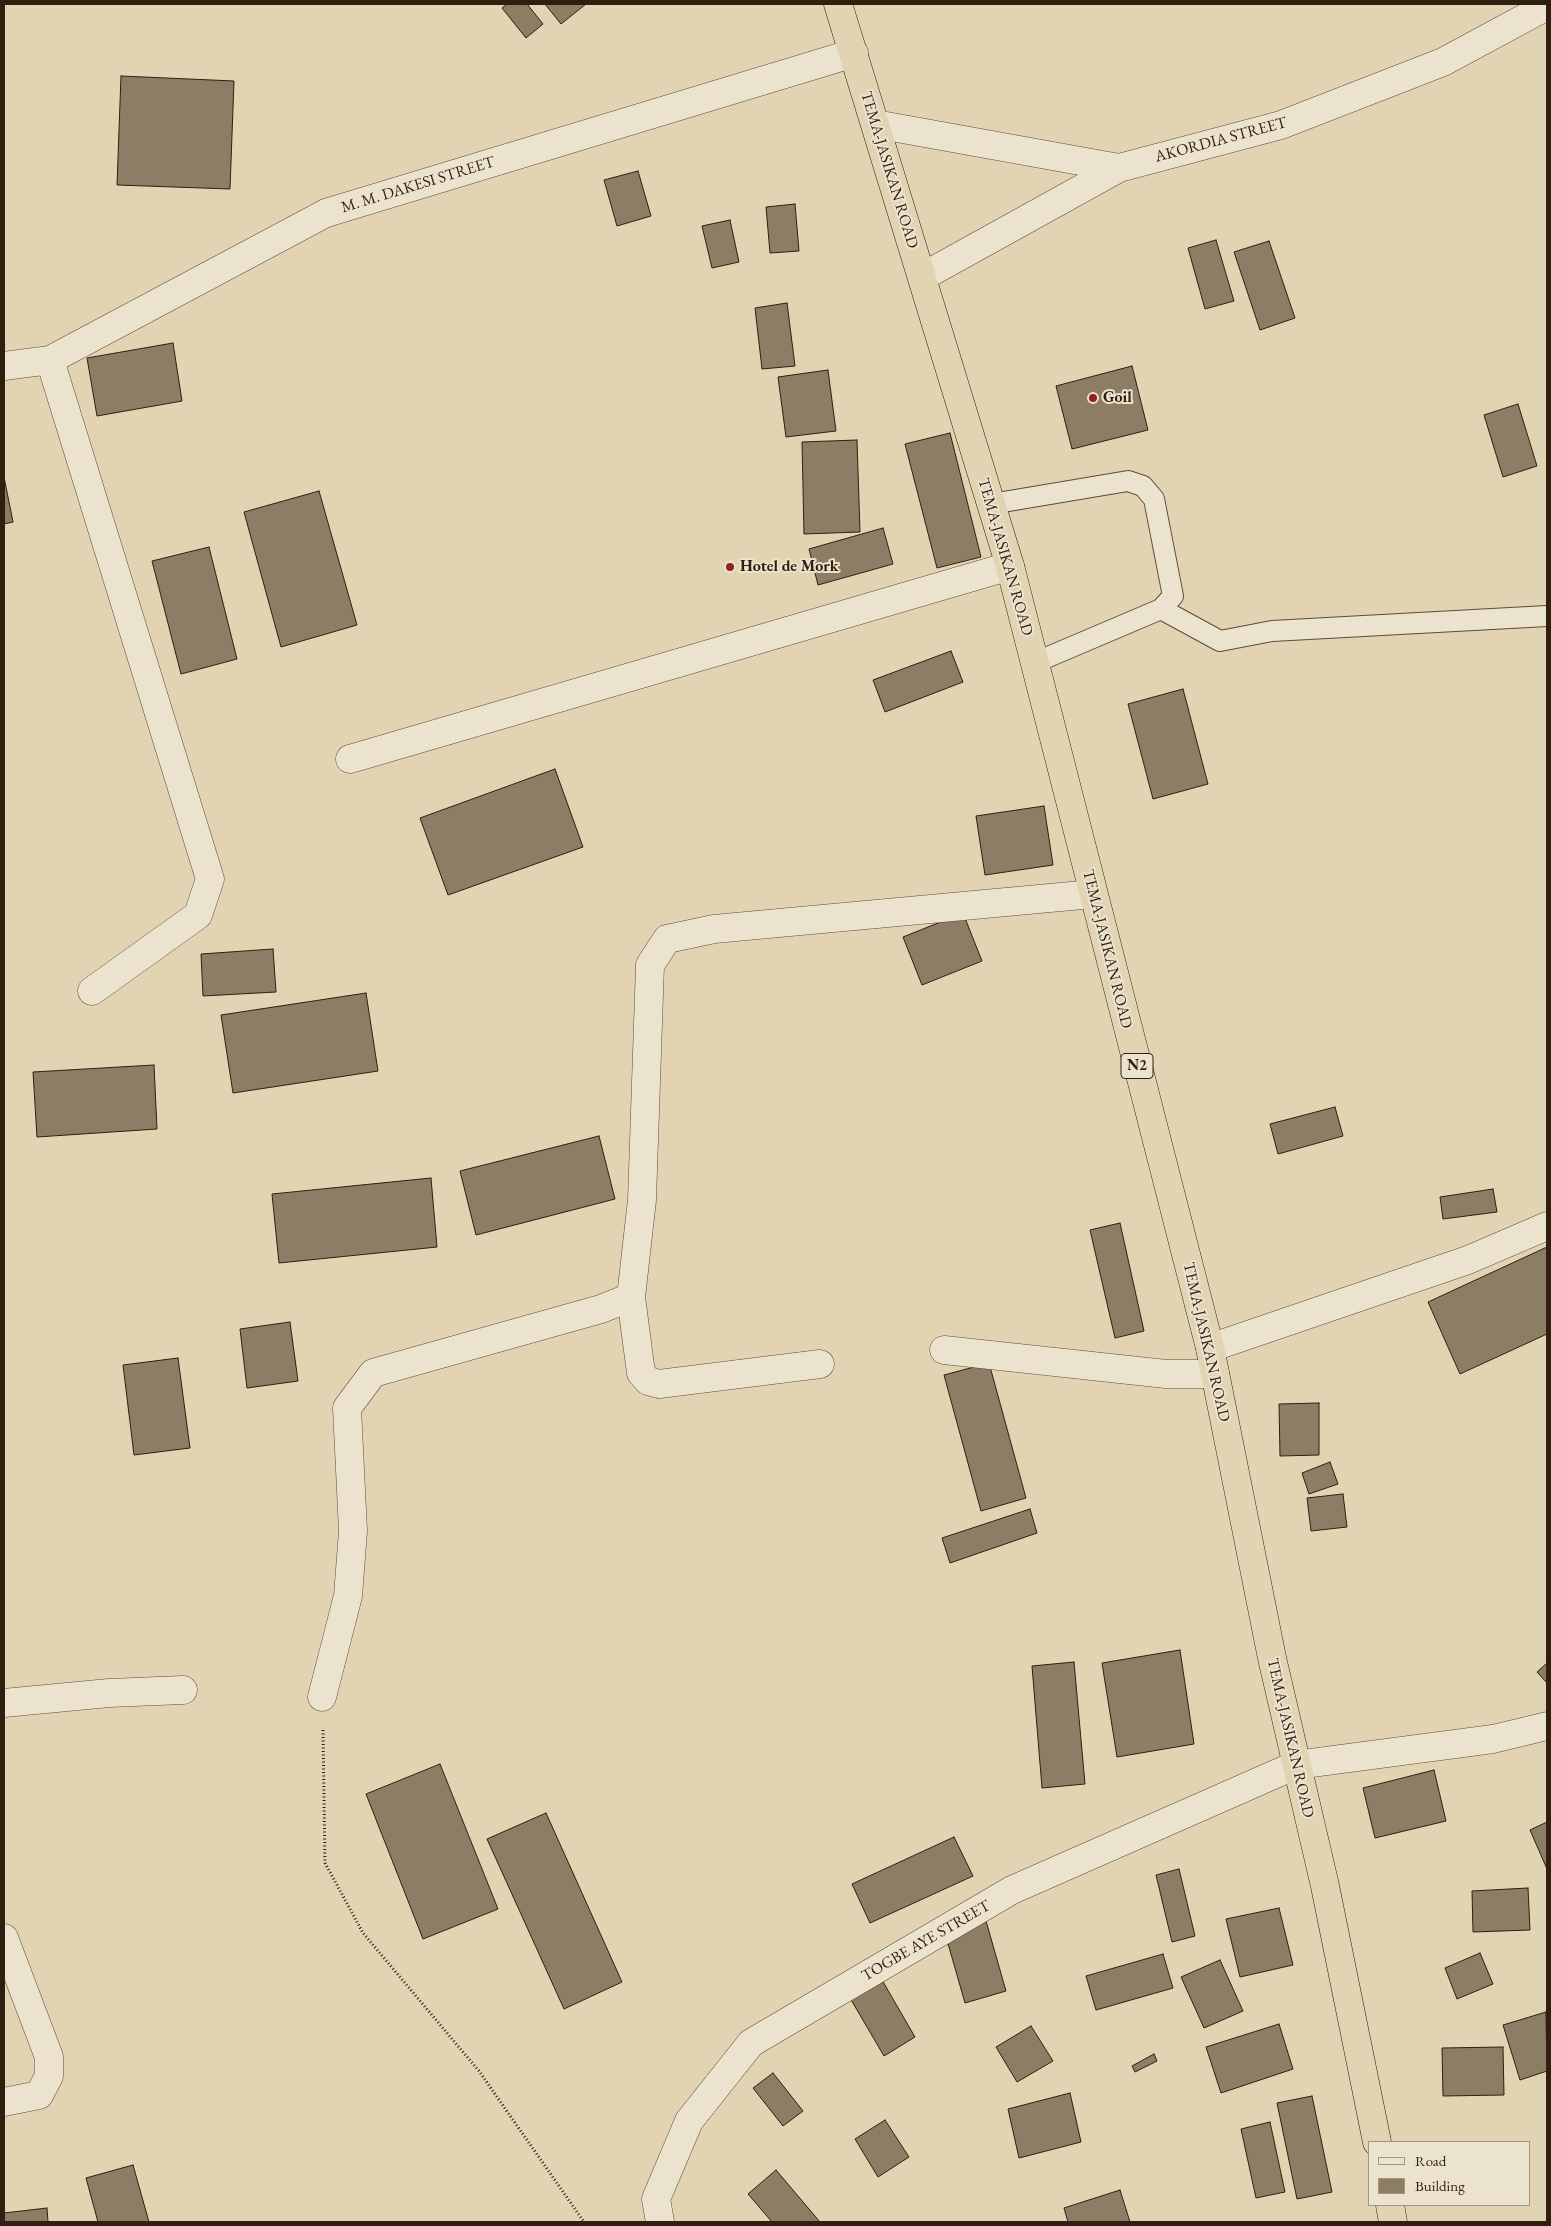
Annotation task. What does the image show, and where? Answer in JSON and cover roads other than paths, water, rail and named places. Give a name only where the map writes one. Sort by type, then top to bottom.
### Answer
[{"type":"highway","name":"TEMA-JASIKAN ROAD","points":[[838,4],[1010,566],[1210,1348],[1272,1658],[1324,1886],[1377,2141]]},
{"type":"highway","points":[[1390,2206],[1393,2222]]},
{"type":"street","name":"AKORDIA STREET","points":[[875,124],[1119,168],[1281,126],[1443,62],[1547,6]]},
{"type":"street","name":"M. M. DAKESI STREET","points":[[4,366],[50,360],[326,213],[854,53]]},
{"type":"street","points":[[922,276],[1119,168]]},
{"type":"street","points":[[50,360],[210,879],[198,915],[92,991]]},
{"type":"street","points":[[350,759],[1010,566]]},
{"type":"street","points":[[820,1364],[659,1384],[648,1380],[640,1373],[631,1298],[642,1200],[650,965],[667,938],[714,928],[1093,894]]},
{"type":"street","points":[[1210,1348],[1468,1260],[1547,1226]]},
{"type":"street","points":[[322,1697],[348,1596],[353,1531],[347,1408],[373,1373],[592,1312],[631,1298]]},
{"type":"street","points":[[944,1350],[1166,1374],[1215,1374]]},
{"type":"street","points":[[4,1703],[109,1692],[183,1690]]},
{"type":"street","name":"TOGBE AYE STREET","points":[[660,2222],[656,2199],[688,2121],[751,2043],[1012,1890],[1296,1765],[1493,1739],[1547,1726]]},
{"type":"street","points":[[4,1938],[49,2057],[49,2076],[39,2095],[4,2102]]},
{"type":"lane","points":[[991,504],[1128,481],[1143,486],[1154,499],[1173,596],[1161,609],[1034,663]]},
{"type":"lane","points":[[1161,609],[1220,642],[1272,631],[1547,616]]},
{"type":"place","name":"Goil","points":[[1093,398]]},
{"type":"place","name":"Hotel de Mork","points":[[730,567]]}]
